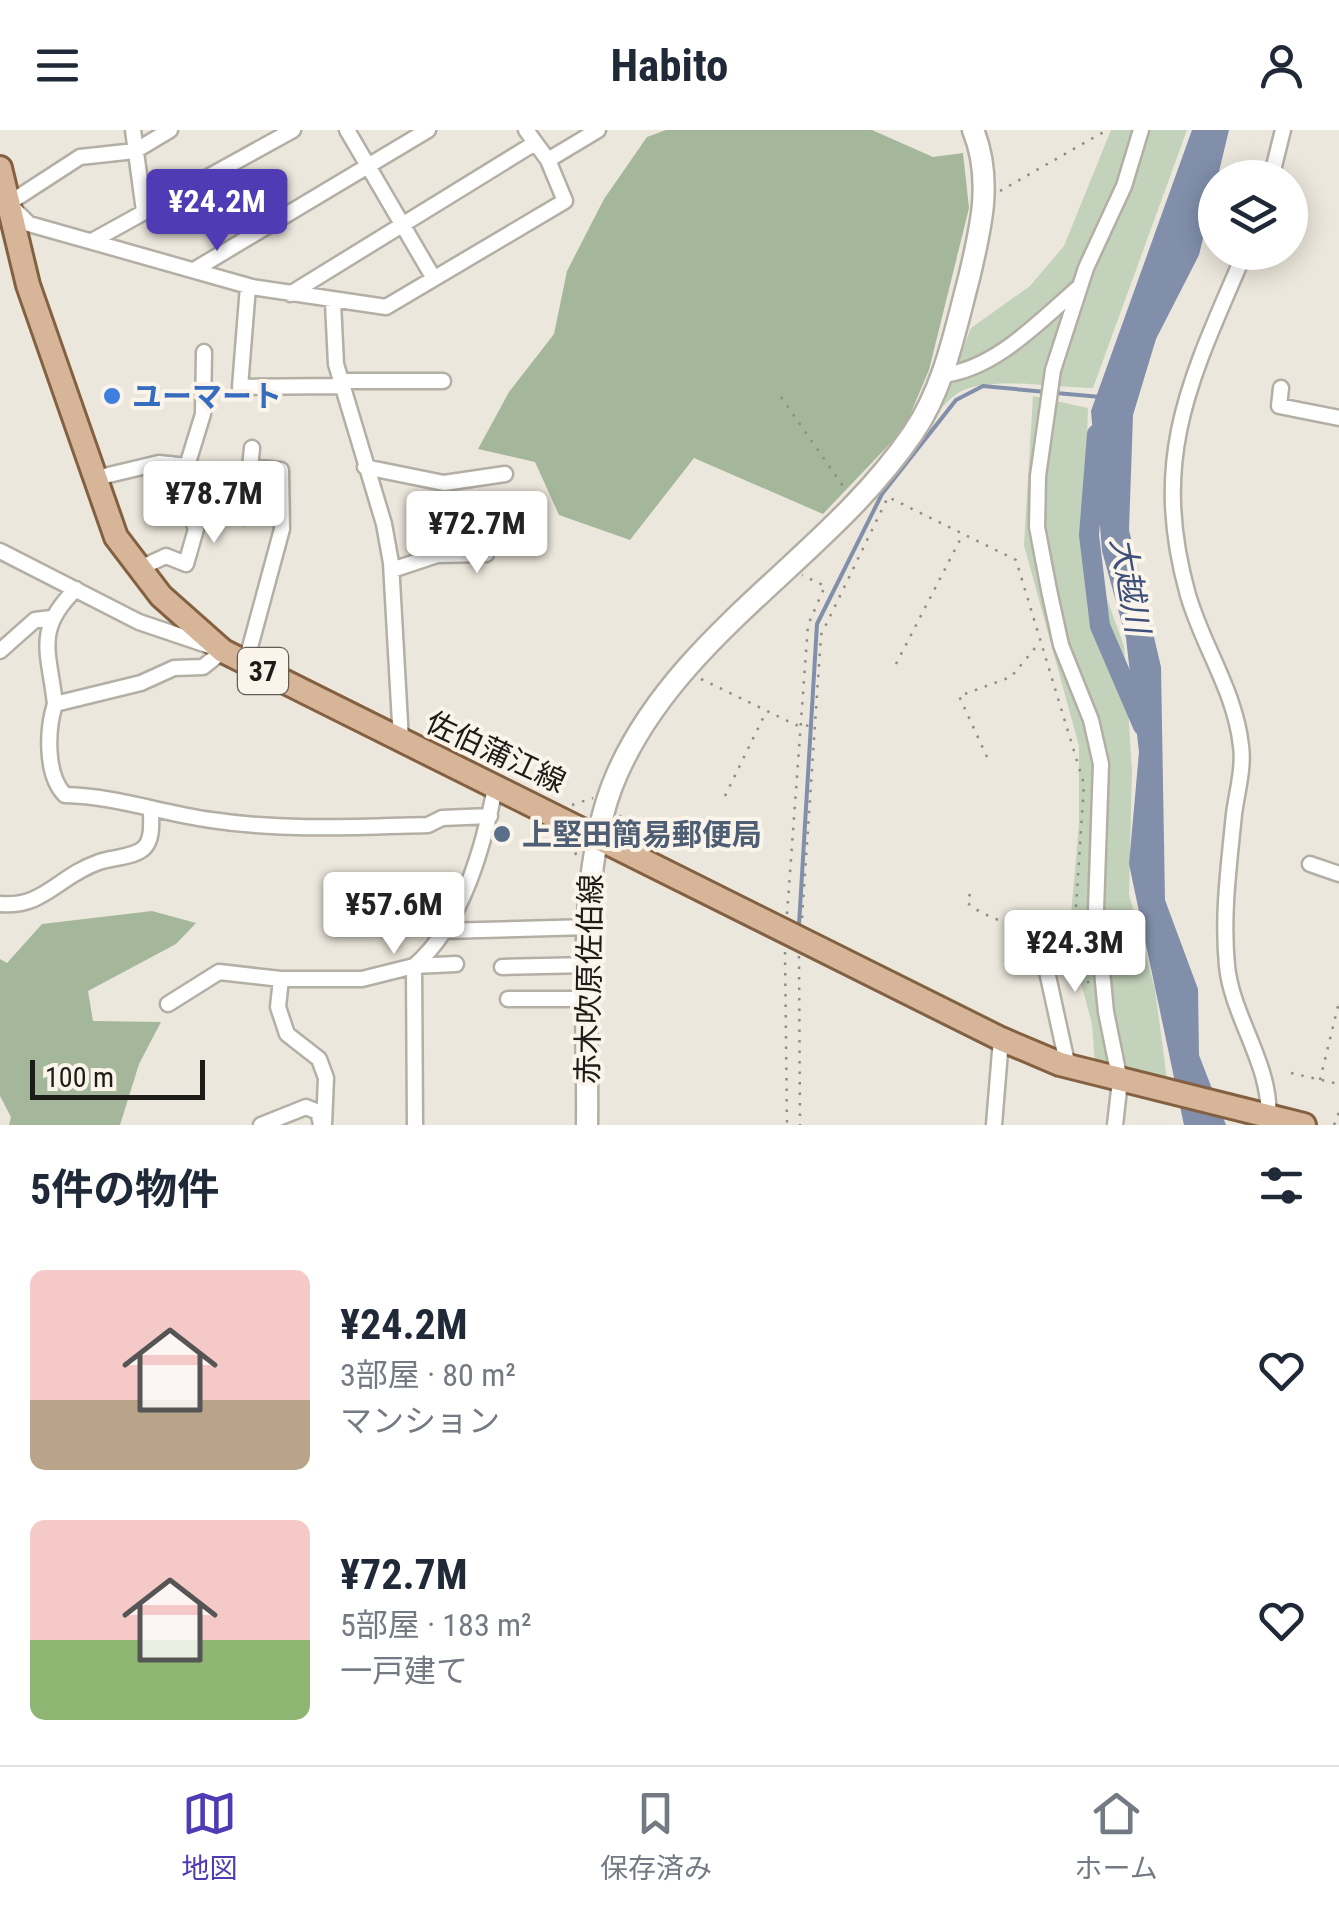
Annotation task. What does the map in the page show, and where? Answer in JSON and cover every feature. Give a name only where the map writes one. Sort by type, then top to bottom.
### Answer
[{"type":"main road","name":"佐伯蒲江線","points":[[0,168],[4,205],[28,285],[116,537],[160,596],[223,651],[401,741],[496,783],[1001,1039],[1068,1067],[1228,1106],[1268,1120],[1304,1125]]},
{"type":"street","points":[[134,130],[144,211]]},
{"type":"street","points":[[170,130],[135,151],[80,156],[4,205],[29,224],[248,286],[334,303],[386,308],[565,201],[548,160],[530,136],[403,225],[290,294]]},
{"type":"street","points":[[92,241],[293,130]]},
{"type":"street","points":[[347,130],[433,277]]},
{"type":"street","points":[[194,270],[428,130]]},
{"type":"street","points":[[548,160],[598,130]]},
{"type":"street","name":"赤木吹原佐伯線","points":[[587,1125],[591,856],[604,805],[638,729],[684,670],[854,503],[914,432],[942,375],[984,200],[982,153],[973,130]]},
{"type":"street","points":[[1115,1125],[1120,1080],[1106,1012],[1096,910],[1101,764],[1092,720],[1061,645],[1038,527],[1049,392],[1080,286],[1124,186],[1141,130]]},
{"type":"street","points":[[1275,160],[1282,130]]},
{"type":"street","points":[[1237,270],[1192,377],[1175,436],[1170,487],[1174,534],[1189,599],[1232,700],[1242,750],[1224,908],[1227,970],[1268,1120]]},
{"type":"street","points":[[248,286],[240,387],[443,381]]},
{"type":"street","points":[[942,375],[964,373],[1008,346],[1080,286]]},
{"type":"street","points":[[334,303],[340,384],[384,524],[392,570],[401,741]]},
{"type":"street","points":[[96,478],[159,463],[187,466],[203,414],[204,352]]},
{"type":"street","points":[[1281,388],[1279,406],[1339,418]]},
{"type":"street","points":[[245,517],[252,448]]},
{"type":"street","points":[[138,569],[166,556],[186,564],[196,528],[171,464]]},
{"type":"street","points":[[246,662],[282,530],[281,470],[250,467]]},
{"type":"street","points":[[365,467],[444,483],[505,474]]},
{"type":"street","points":[[392,570],[437,555],[486,554],[486,518]]},
{"type":"street","points":[[0,551],[139,622],[223,651]]},
{"type":"street","points":[[76,589],[46,628],[56,704],[50,720],[51,759],[58,788],[66,795],[107,796],[151,810],[290,829],[428,825],[442,818],[490,816]]},
{"type":"street","points":[[0,651],[35,620],[51,618]]},
{"type":"street","points":[[56,704],[141,683],[174,668],[203,667],[223,651]]},
{"type":"street","points":[[415,1125],[414,966],[428,954],[470,879],[496,783]]},
{"type":"street","points":[[0,904],[36,902],[68,876],[98,862],[141,852],[150,840],[151,810]]},
{"type":"street","points":[[1310,864],[1339,874]]},
{"type":"street","points":[[1068,1067],[1044,958],[1075,921]]},
{"type":"street","points":[[441,931],[590,928]]},
{"type":"street","points":[[168,1004],[219,972],[282,979],[362,978],[414,966],[456,964]]},
{"type":"street","points":[[502,968],[590,965]]},
{"type":"street","points":[[282,979],[278,1007],[287,1034],[319,1059],[326,1078],[323,1125]]},
{"type":"street","points":[[508,1000],[589,999]]},
{"type":"street","points":[[994,1125],[1001,1039]]},
{"type":"street","points":[[260,1125],[306,1107],[318,1112],[323,1125]]},
{"type":"path","points":[[984,200],[1107,130]]},
{"type":"path","points":[[782,397],[854,503]]},
{"type":"path","points":[[800,1125],[793,936],[821,635],[887,496],[1016,560],[1084,784],[1075,921],[1083,975],[1091,993]]},
{"type":"path","points":[[896,664],[963,534]]},
{"type":"path","points":[[787,568],[825,586],[808,624],[787,1125]]},
{"type":"path","points":[[987,757],[960,696],[1010,677],[1041,641]]},
{"type":"path","points":[[684,670],[767,711],[802,726],[813,726]]},
{"type":"path","points":[[725,796],[767,711]]},
{"type":"path","points":[[618,807],[627,836],[633,838]]},
{"type":"path","points":[[970,894],[967,902],[972,908],[1020,925],[1054,946]]},
{"type":"path","points":[[1320,1080],[1339,1002]]},
{"type":"path","points":[[1290,1073],[1339,1084]]},
{"type":"path","points":[[1334,1125],[1339,1112]]},
{"type":"green space","points":[[666,130],[872,130],[933,157],[963,153],[969,208],[929,370],[904,429],[823,514],[694,458],[630,540],[559,515],[535,462],[478,449],[509,392],[554,334],[567,271],[604,199],[647,137]]},
{"type":"green space","points":[[1111,130],[1187,130],[1093,388],[1004,384],[970,388],[948,401],[919,434],[957,364],[971,328],[1030,286],[1064,246]]},
{"type":"green space","points":[[1033,396],[1088,408],[1084,535],[1124,646],[1132,771],[1129,894],[1155,989],[1167,1080],[1095,1064],[1092,1024],[1069,938],[1079,824],[1079,746],[1024,545]]},
{"type":"green space","points":[[152,911],[196,923],[176,944],[88,991],[93,1021],[161,1022],[139,1064],[120,1125],[9,1125],[11,1117],[0,1096],[0,959],[7,963],[42,924]]},
{"type":"water","points":[[1192,130],[1229,130],[1222,160],[1198,160],[1198,257],[1156,339],[1133,415],[1129,530],[1161,667],[1165,900],[1198,989],[1199,1055],[1226,1125],[1184,1125],[1129,864],[1139,752],[1126,638],[1102,551],[1091,411]]},
{"type":"waterway","points":[[799,925],[817,624],[882,494],[956,400],[983,386],[1046,392]]},
{"type":"waterway","points":[[1056,393],[1101,397]]},
{"type":"waterway","name":"大越川","points":[[1097,434],[1089,535],[1100,626],[1143,726]]},
{"type":"place","name":"ユーマート","points":[[112,396]]},
{"type":"place","name":"上堅田簡易郵便局","points":[[502,834]]}]
